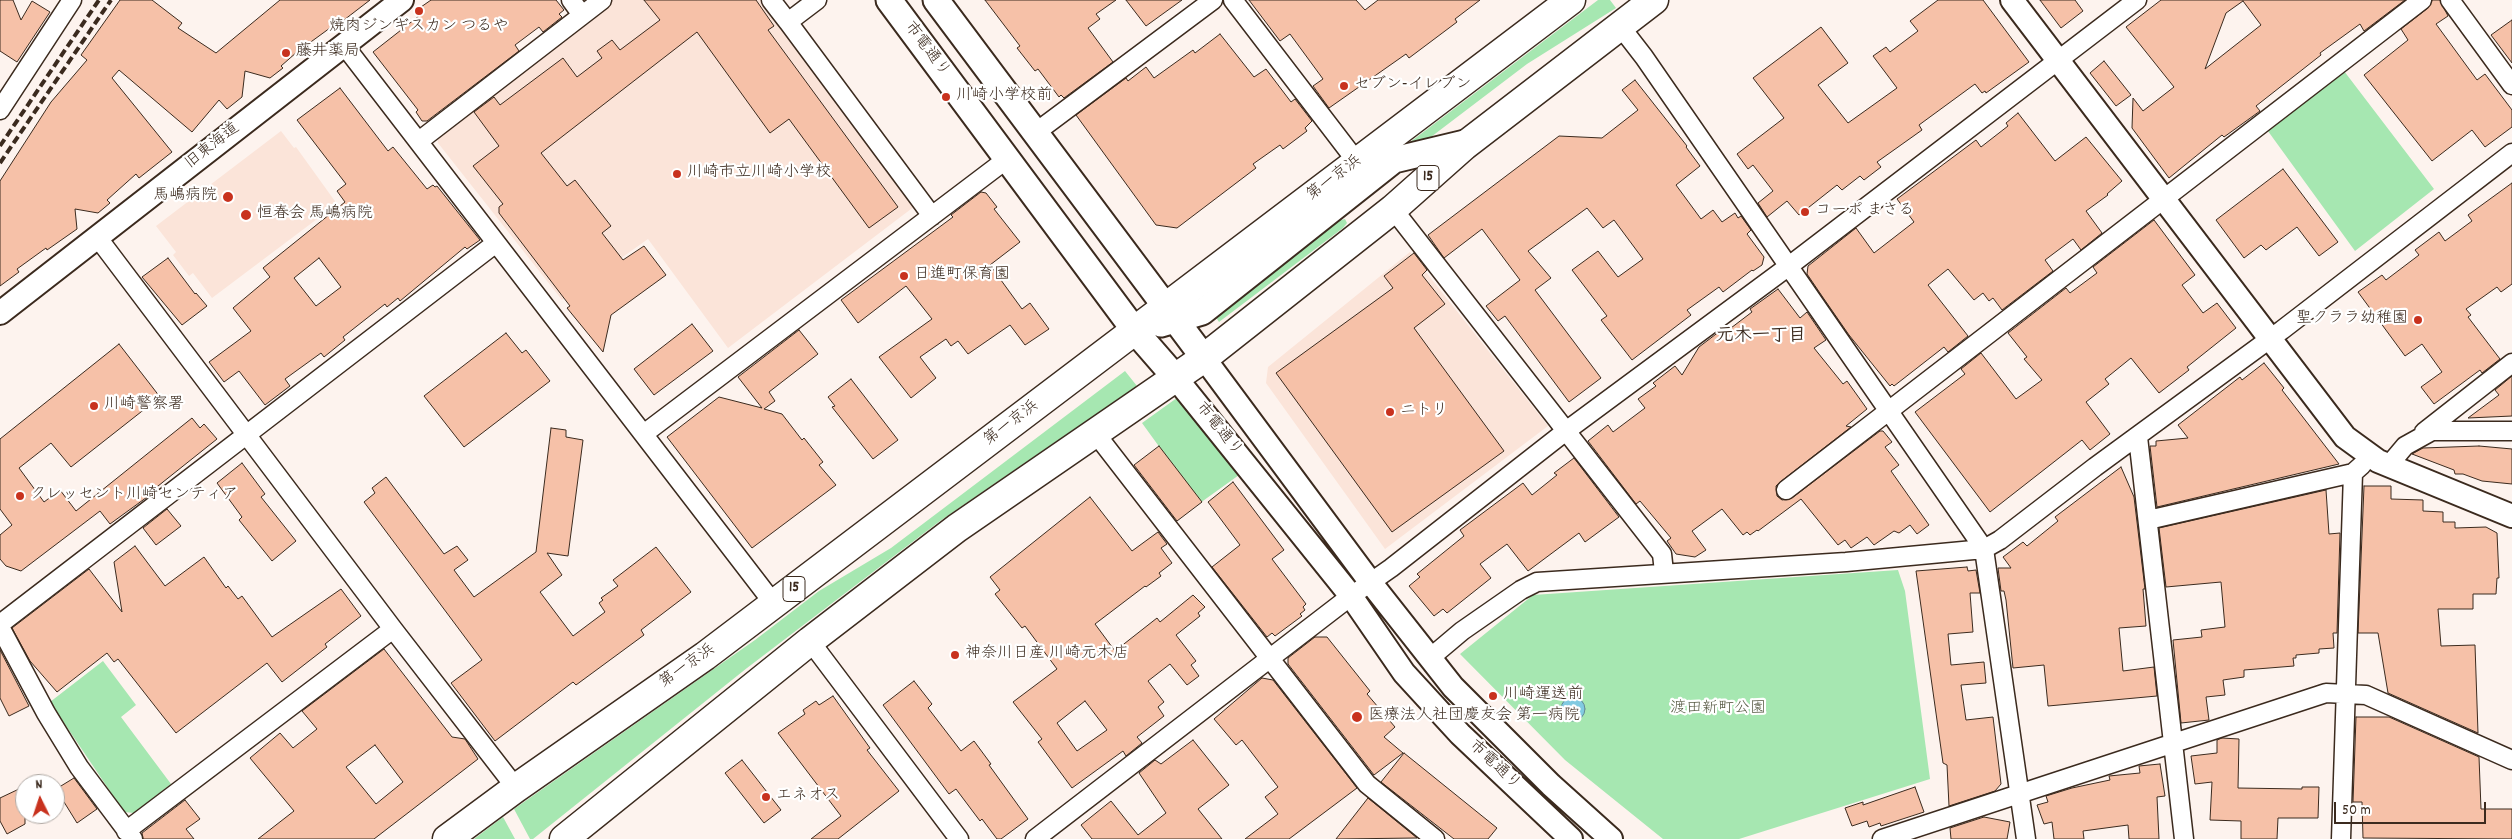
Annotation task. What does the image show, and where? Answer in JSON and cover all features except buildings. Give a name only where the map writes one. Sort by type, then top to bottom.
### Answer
[{"type":"highway","name":"第一京浜","points":[[447,839],[516,788],[692,666],[1135,332],[1171,313],[1356,162],[1571,0]]},
{"type":"highway","name":"15","points":[[564,839],[810,641],[957,528],[1204,358],[1393,209],[1469,142],[1654,0]]},
{"type":"main road","name":"市電通り","points":[[889,0],[1135,332],[1175,377]]},
{"type":"main road","name":"市電通り","points":[[936,0],[1204,358]]},
{"type":"main road","points":[[1171,313],[1202,312],[1394,160],[1469,142]]},
{"type":"street","points":[[0,110],[72,0]]},
{"type":"street","name":"旧東海道","points":[[0,313],[402,0]]},
{"type":"street","points":[[571,0],[582,15]]},
{"type":"street","points":[[420,141],[602,0]]},
{"type":"street","points":[[771,0],[932,216]]},
{"type":"street","points":[[788,22],[817,0]]},
{"type":"street","points":[[1035,133],[1213,0]]},
{"type":"street","points":[[1233,0],[1356,162]]},
{"type":"street","points":[[2012,0],[2269,340],[2345,437],[2380,460],[2512,516]]},
{"type":"street","points":[[1035,839],[1351,596],[1371,583],[1566,431],[1789,266],[2137,0]]},
{"type":"street","points":[[1786,490],[2422,0]]},
{"type":"street","points":[[2450,0],[2512,85]]},
{"type":"street","points":[[1620,26],[1789,266],[1984,549],[2026,839]]},
{"type":"street","points":[[344,46],[420,141],[496,243],[645,433],[774,604]]},
{"type":"street","points":[[1430,658],[1462,631],[1521,590],[1537,582],[1907,557],[1984,549],[2000,540],[2095,467],[2269,340],[2512,153]]},
{"type":"street","points":[[645,433],[1007,159]]},
{"type":"street","points":[[1393,209],[1662,554],[1664,572]]},
{"type":"street","points":[[98,238],[247,433],[392,629],[516,788]]},
{"type":"street","points":[[392,629],[129,835],[74,759],[46,713],[0,626],[247,433],[496,243]]},
{"type":"street","name":"市電通り","points":[[1204,358],[1371,583],[1430,658],[1490,725],[1551,785],[1611,839]]},
{"type":"street","points":[[2148,520],[2353,473],[2380,460],[2420,436],[2512,363]]},
{"type":"street","name":"市電通り","points":[[1175,377],[1351,596],[1404,673],[1460,734],[1571,839]]},
{"type":"street","points":[[2420,436],[2432,431],[2512,431]]},
{"type":"street","points":[[1096,434],[1269,660],[1367,784],[1435,839]]},
{"type":"street","points":[[2138,437],[2184,839]]},
{"type":"street","points":[[2341,839],[2353,473]]},
{"type":"street","points":[[810,641],[959,839]]},
{"type":"street","points":[[1882,839],[1901,836],[2020,793],[2326,694],[2366,695],[2512,760]]},
{"type":"shaded area","name":"川崎市立川崎小学校","points":[[612,0],[761,0],[915,206],[728,348],[648,239],[562,300],[438,143],[437,133]]},
{"type":"shaded area","name":"恒春会 馬嶋病院","points":[[281,131],[294,148],[296,147],[337,204],[212,298],[193,273],[189,276],[173,255],[176,252],[156,226]]},
{"type":"shaded area","name":"ニトリ","points":[[1410,252],[1548,426],[1385,549],[1266,383],[1268,367]]},
{"type":"green space","points":[[1598,0],[1610,0],[1616,8],[1527,64],[1219,298],[1217,288]]},
{"type":"green space","points":[[2344,71],[2434,189],[2355,251],[2265,127]]},
{"type":"green space","points":[[1345,219],[1347,223],[1343,228],[1219,322],[1214,314],[1338,221]]},
{"type":"green space","points":[[1125,371],[1137,386],[940,521],[747,668],[533,839],[530,839],[514,809],[755,640],[819,591],[891,548]]},
{"type":"green space","points":[[1181,395],[1239,475],[1200,503],[1142,423]]},
{"type":"green space","name":"渡田新町公園","points":[[1898,570],[1905,591],[1930,779],[1739,839],[1663,839],[1565,760],[1460,654],[1533,595]]},
{"type":"green space","points":[[103,661],[136,705],[121,717],[171,784],[134,813],[124,812],[50,702]]},
{"type":"green space","points":[[503,817],[515,839],[474,839]]},
{"type":"water","points":[[1573,697],[1581,701],[1585,709],[1581,717],[1573,721],[1565,717],[1561,709],[1565,701]]},
{"type":"railway","points":[[0,146],[99,0]]},
{"type":"railway","points":[[0,163],[111,0]]},
{"type":"place","name":"焼肉ジンギスカン つるや","points":[[419,11]]},
{"type":"place","name":"藤井薬局","points":[[286,53]]},
{"type":"place","name":"セブン-イレブン","points":[[1344,86]]},
{"type":"place","name":"川崎小学校前","points":[[946,97]]},
{"type":"place","name":"川崎市立川崎小学校","points":[[677,174]]},
{"type":"place","name":"馬嶋病院","points":[[228,197]]},
{"type":"place","name":"コーポ まさる","points":[[1805,212]]},
{"type":"place","name":"恒春会 馬嶋病院","points":[[246,215]]},
{"type":"place","name":"日進町保育園","points":[[904,276]]},
{"type":"place","name":"聖クララ幼稚園","points":[[2418,320]]},
{"type":"place","name":"川崎警察署","points":[[94,406]]},
{"type":"place","name":"ニトリ","points":[[1390,412]]},
{"type":"place","name":"クレッセント川崎センティア","points":[[20,496]]},
{"type":"place","name":"神奈川日産 川崎元木店","points":[[955,655]]},
{"type":"place","name":"川崎運送前","points":[[1493,696]]},
{"type":"place","name":"医療法人社団慶友会 第一病院","points":[[1357,717]]},
{"type":"place","name":"エネオス","points":[[766,797]]},
{"type":"district","name":"元木一丁目","points":[[1761,338]]}]
